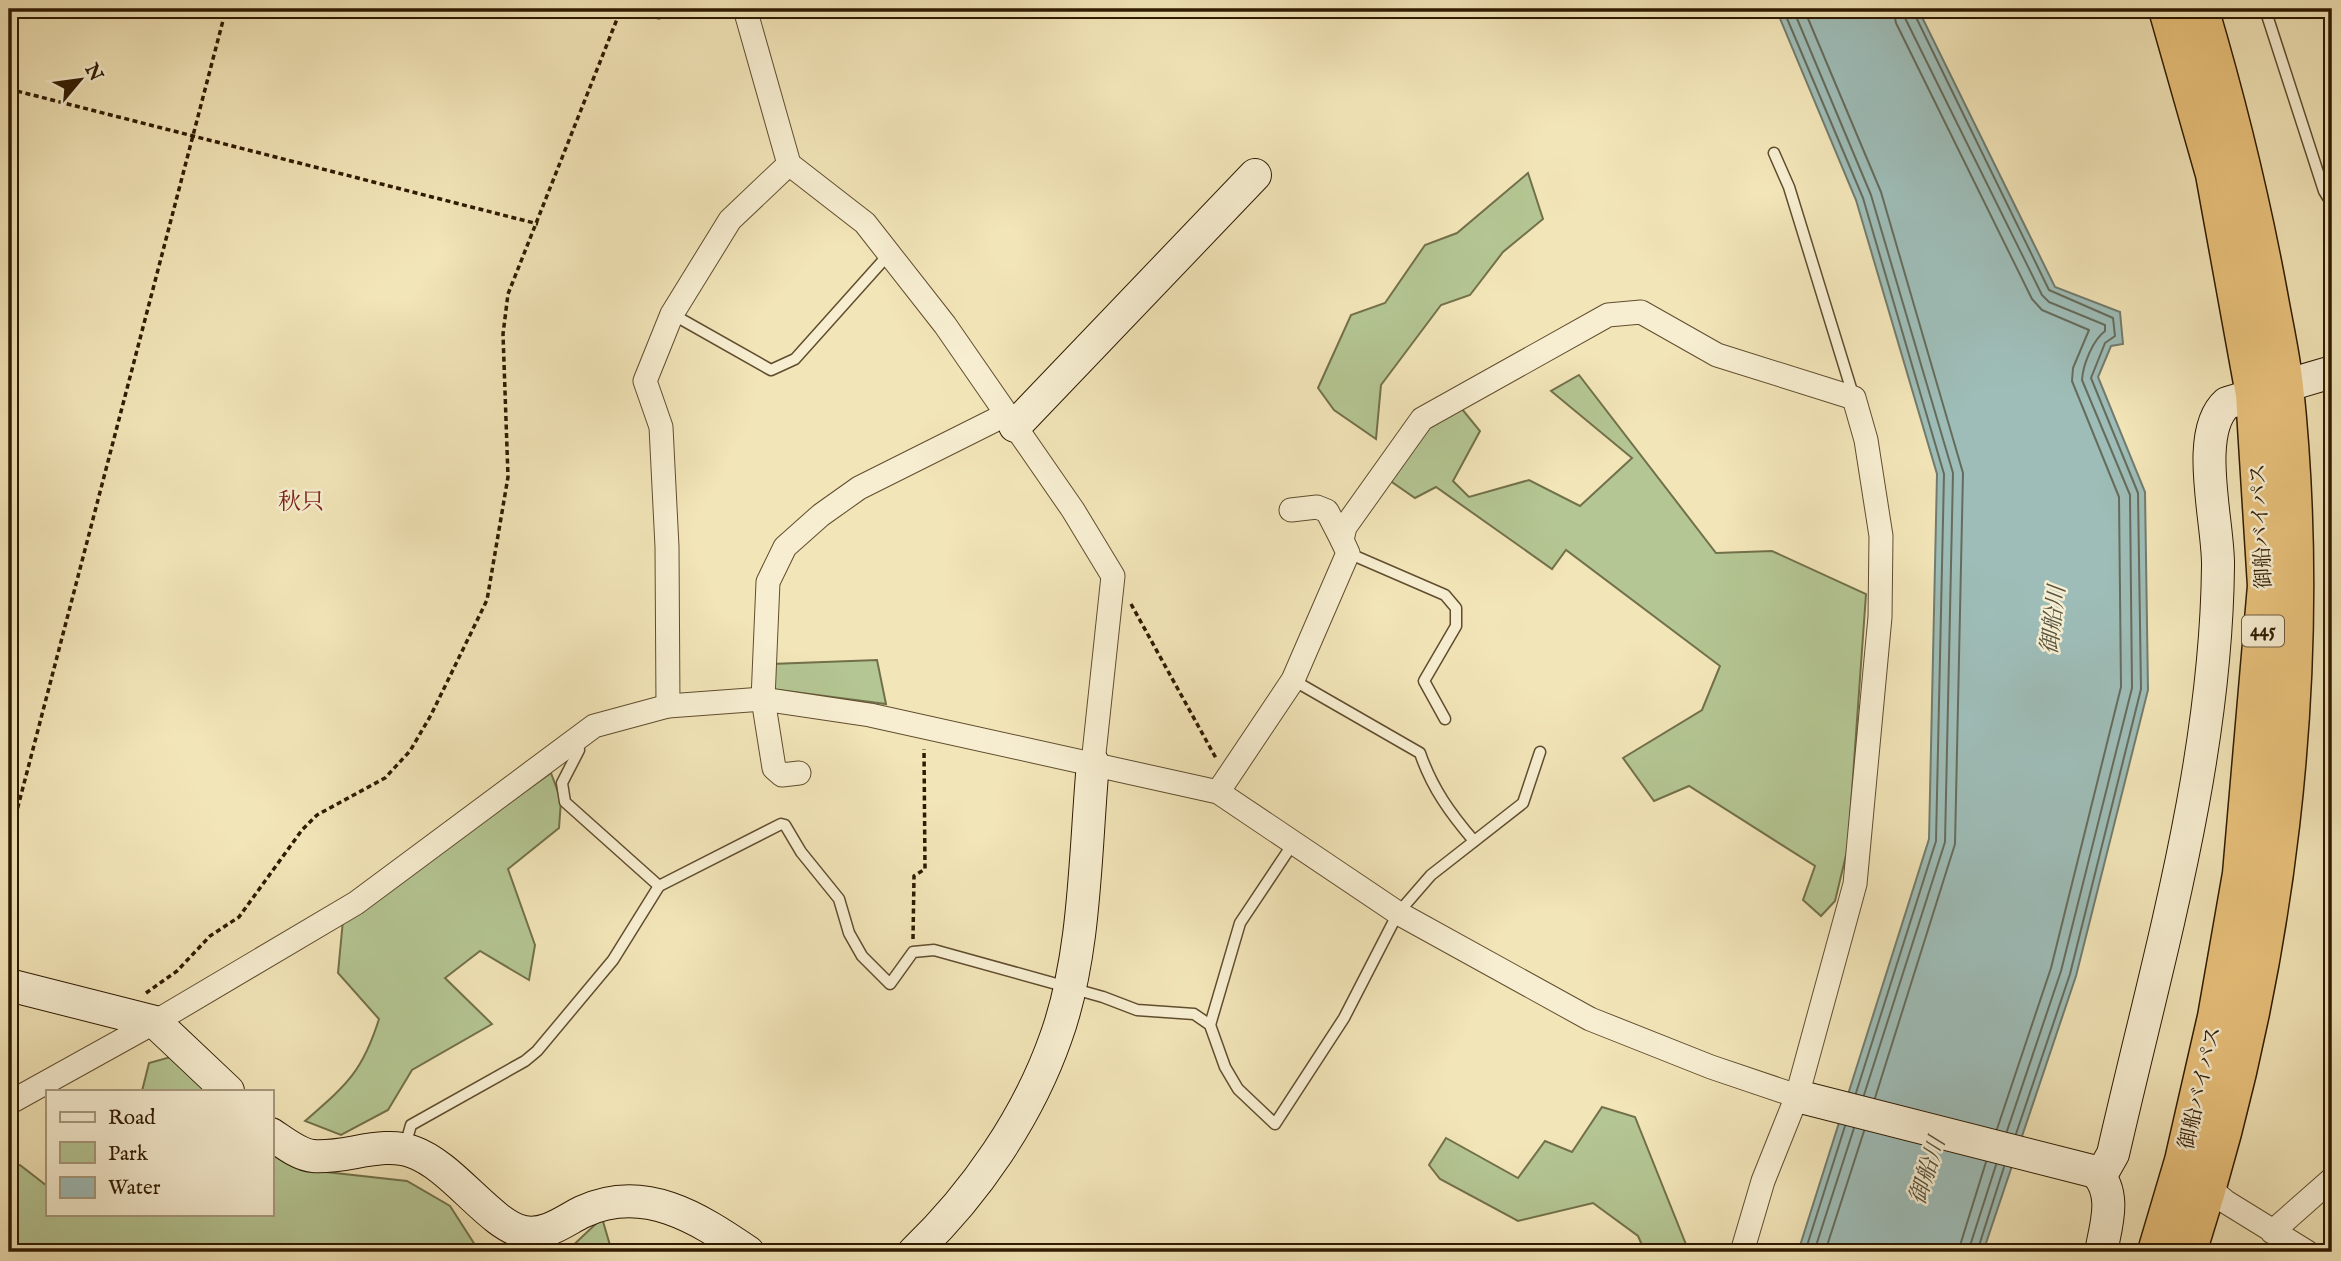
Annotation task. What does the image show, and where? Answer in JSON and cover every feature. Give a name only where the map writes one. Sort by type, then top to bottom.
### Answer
[{"type":"highway","name":"御船バイパス","points":[[2168,9],[2215,174],[2269,390]]},
{"type":"highway","name":"御船バイパス","points":[[2157,1252],[2196,1175],[2260,965],[2283,798],[2293,607],[2269,390],[2259,242],[2227,104],[2199,9]]},
{"type":"highway","name":"御船バイパス","points":[[2187,1252],[2196,1175]]},
{"type":"street","points":[[746,9],[789,164],[866,223],[945,324],[1073,510],[1113,576],[1077,936],[1056,1036],[1027,1101],[991,1160],[950,1217],[914,1252]]},
{"type":"street","points":[[668,706],[667,547],[661,427],[645,381],[672,314],[730,220],[789,164]]},
{"type":"street","points":[[799,773],[782,775],[774,768],[763,699],[768,582],[785,547],[821,514],[859,488],[1011,420],[1255,174]]},
{"type":"street","points":[[1223,785],[1293,680],[1345,546],[1345,527],[1422,419],[1608,315],[1641,312],[1717,355],[1854,398],[1866,440],[1881,536],[1880,617],[1855,884],[1797,1096],[1763,1181],[1742,1252]]},
{"type":"street","points":[[2092,1173],[2113,1154],[2192,804],[2210,704],[2218,565],[2210,465],[2211,427],[2219,410],[2227,403],[2332,372]]},
{"type":"street","points":[[1291,510],[1317,507],[1327,511],[1345,546]]},
{"type":"street","points":[[9,1103],[142,1019],[356,904],[594,726],[668,706],[763,699],[870,715],[1093,763],[1223,785],[1294,842],[1398,913],[1590,1019],[1712,1067],[1797,1096],[2092,1173],[2108,1194],[2109,1208],[2101,1252]]},
{"type":"street","points":[[9,985],[142,1019],[227,1090]]},
{"type":"street","points":[[273,1135],[311,1156],[404,1149],[440,1166],[506,1225],[521,1232],[535,1233],[597,1207],[643,1201],[657,1203],[700,1220],[748,1252]]},
{"type":"street","points":[[2196,1175],[2272,1232],[2307,1252]]},
{"type":"street","points":[[2272,1232],[2332,1179]]},
{"type":"street","points":[[1724,1252],[1763,1181]]},
{"type":"lane","points":[[2265,9],[2324,191],[2332,204]]},
{"type":"lane","points":[[1774,153],[1790,187],[1854,398]]},
{"type":"lane","points":[[672,314],[771,370],[795,359],[889,254]]},
{"type":"lane","points":[[1345,546],[1445,595],[1456,608],[1456,626],[1424,681],[1445,719]]},
{"type":"lane","points":[[1293,680],[1420,753],[1429,777],[1447,810],[1474,841]]},
{"type":"lane","points":[[578,739],[579,750],[562,783],[565,802],[659,886]]},
{"type":"lane","points":[[404,1149],[411,1125],[525,1061],[537,1051],[613,960],[659,886],[780,824],[785,825],[801,852],[839,899],[849,933],[862,956],[890,984],[913,952],[934,950],[1137,1010],[1194,1014],[1210,1025],[1225,1067],[1238,1089],[1275,1124],[1345,1018],[1398,913],[1431,875],[1523,803],[1540,752]]},
{"type":"lane","points":[[1210,1025],[1240,923],[1294,842]]},
{"type":"path","points":[[9,841],[226,9]]},
{"type":"path","points":[[142,1019],[139,997],[163,983],[210,936],[239,916],[302,830],[317,815],[385,778],[410,751],[431,715],[486,600],[508,477],[503,334],[508,294],[621,9]]},
{"type":"path","points":[[9,89],[192,138],[538,224]]},
{"type":"path","points":[[1113,576],[1156,646],[1223,785]]},
{"type":"path","points":[[913,952],[914,876],[925,869],[924,726]]},
{"type":"green space","points":[[1528,173],[1543,219],[1503,252],[1470,295],[1441,305],[1381,385],[1376,439],[1334,410],[1318,388],[1351,315],[1385,303],[1425,245],[1457,233]]},
{"type":"green space","points":[[1579,375],[1716,553],[1772,551],[1866,594],[1848,847],[1835,901],[1821,916],[1803,900],[1815,866],[1689,786],[1654,801],[1623,758],[1702,710],[1720,666],[1566,550],[1552,569],[1436,487],[1415,498],[1389,480],[1433,422],[1462,409],[1480,431],[1453,481],[1469,497],[1529,480],[1580,506],[1632,458],[1551,391]]},
{"type":"green space","points":[[877,660],[886,704],[771,689],[771,664]]},
{"type":"green space","points":[[551,773],[561,800],[559,828],[508,869],[535,945],[529,980],[480,951],[445,978],[492,1024],[412,1070],[388,1110],[341,1135],[305,1121],[342,1087],[359,1066],[379,1019],[338,973],[343,920]]},
{"type":"green space","points":[[174,1056],[211,1090],[142,1090],[149,1063]]},
{"type":"green space","points":[[1602,1107],[1635,1117],[1689,1252],[1645,1252],[1638,1236],[1593,1203],[1518,1221],[1440,1179],[1429,1165],[1446,1138],[1518,1178],[1545,1141],[1572,1152]]},
{"type":"green space","points":[[273,1146],[299,1169],[407,1181],[450,1206],[477,1248],[491,1252],[9,1252],[9,1167],[20,1165],[46,1185],[46,1216],[273,1216]]},
{"type":"green space","points":[[602,1218],[612,1252],[566,1252]]},
{"type":"water","name":"御船川","points":[[1776,9],[1918,9],[2055,287],[2120,312],[2123,344],[2111,346],[2098,377],[2145,492],[2148,690],[2076,976],[1983,1252],[1798,1252],[1929,839],[1937,474],[1856,200]]},
{"type":"district","name":"秋只","points":[[301,502]]}]
